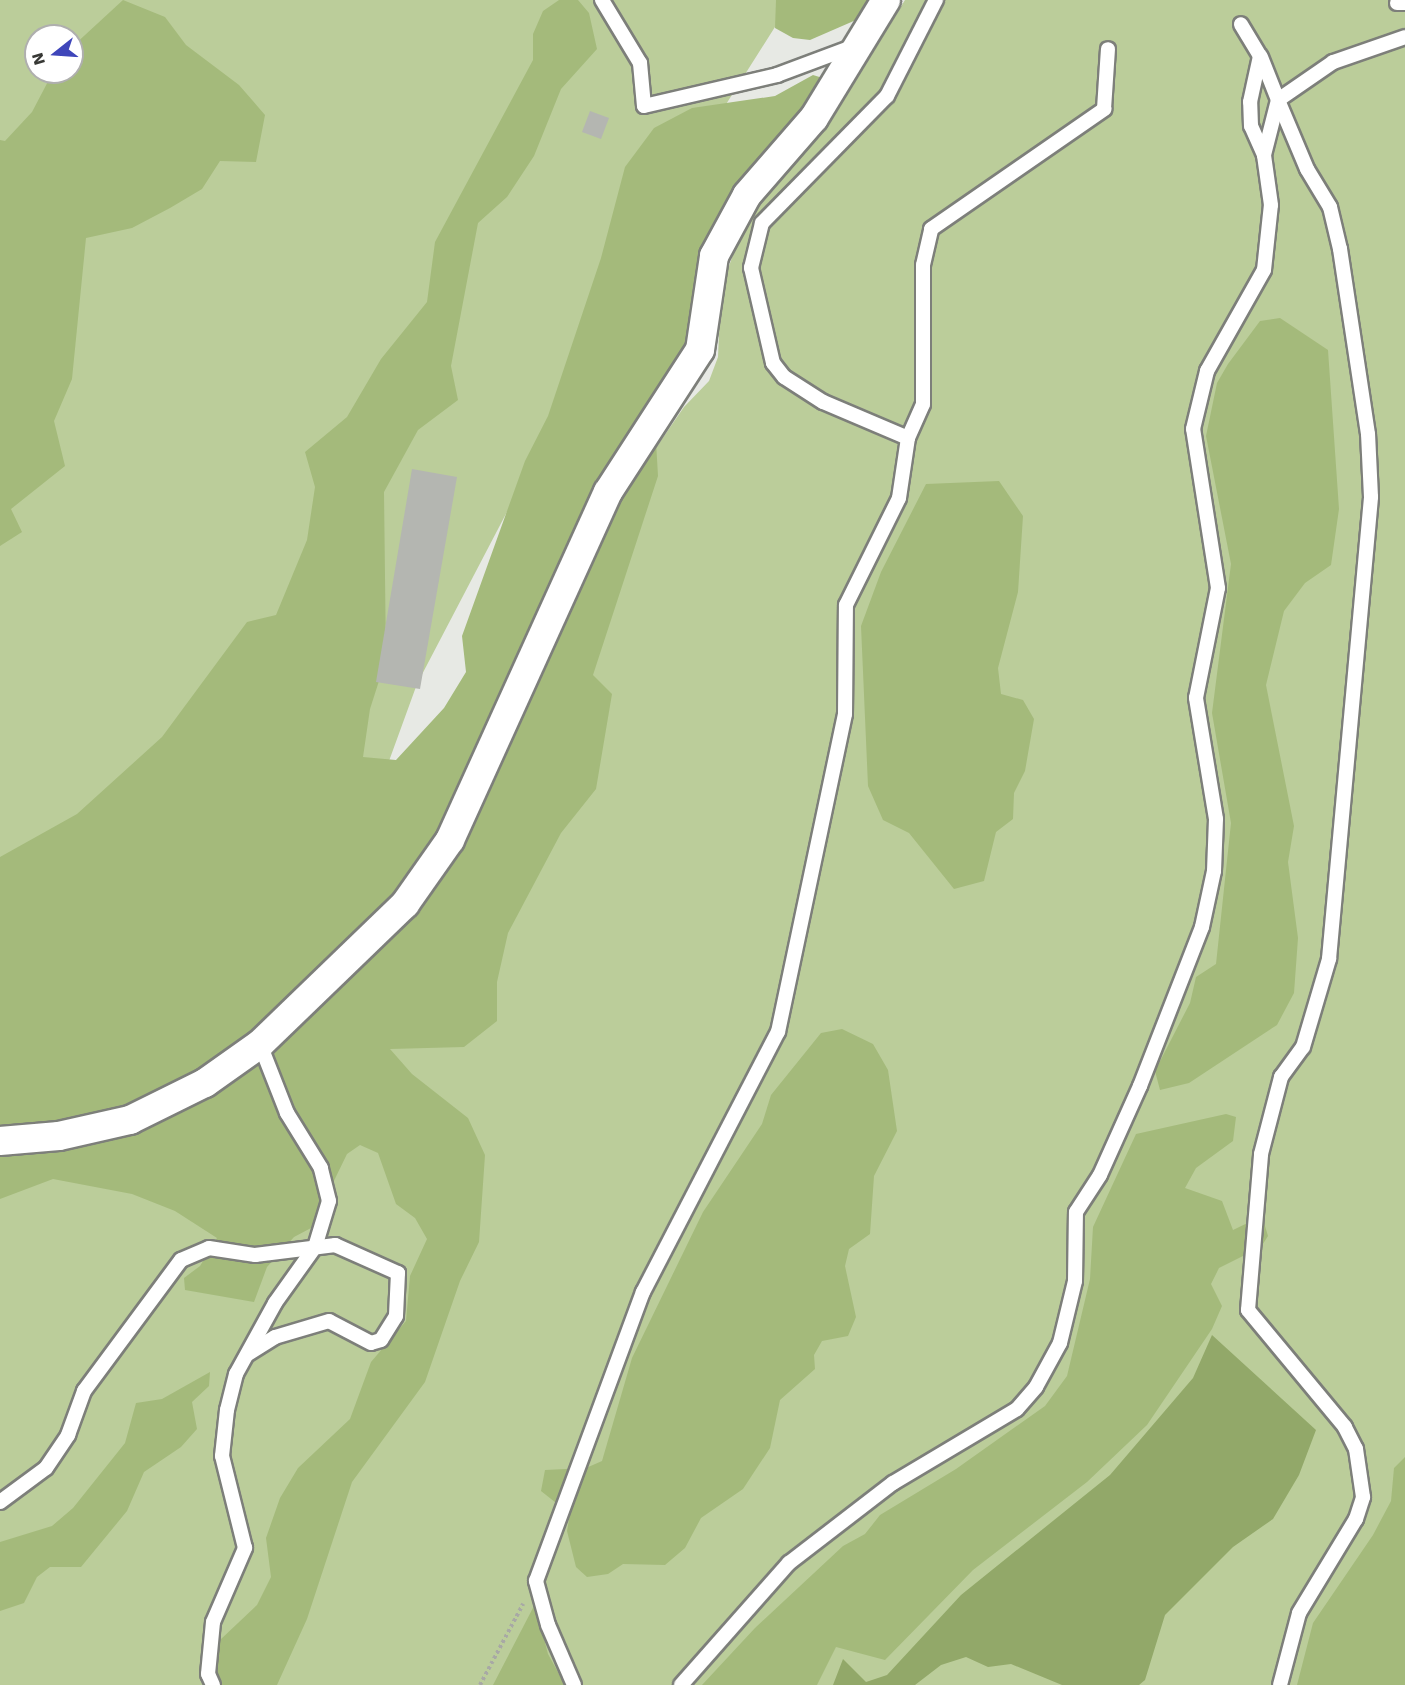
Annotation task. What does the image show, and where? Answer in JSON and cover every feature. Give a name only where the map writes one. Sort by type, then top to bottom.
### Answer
[{"type":"street","points":[[0,1142],[59,1136],[130,1120],[205,1083],[260,1044],[405,904],[450,840],[581,545],[608,492],[700,350],[714,256],[751,216],[862,44],[886,0]]},
{"type":"lane","points":[[602,0],[640,63],[644,106],[777,75],[862,44]]},
{"type":"lane","points":[[908,438],[823,402],[784,377],[773,363],[751,268],[751,216],[887,96],[936,0]]},
{"type":"lane","points":[[1241,24],[1260,56],[1278,100],[1330,207],[1340,249],[1368,434],[1371,497],[1329,959],[1303,1047],[1281,1077],[1261,1154],[1248,1310],[1345,1427],[1360,1466],[1363,1497],[1356,1519],[1299,1613],[1280,1685]]},
{"type":"lane","points":[[1264,155],[1278,100],[1333,62],[1405,37]]},
{"type":"lane","points":[[574,1685],[548,1626],[536,1581],[643,1292],[778,1032],[843,725],[846,605],[899,498],[908,438],[923,404],[923,265],[931,229],[1104,109],[1108,49]]},
{"type":"lane","points":[[681,1685],[789,1563],[893,1483],[1017,1410],[1060,1343],[1077,1270],[1076,1212],[1100,1175],[1140,1086],[1202,927],[1214,871],[1216,819],[1196,698],[1218,588],[1193,429],[1207,371],[1264,270],[1271,205],[1264,155],[1251,126],[1250,102],[1260,56]]},
{"type":"lane","points":[[213,1685],[208,1674],[213,1622],[245,1548],[222,1456],[234,1383],[274,1303],[315,1247],[328,1201],[321,1168],[287,1113],[260,1044]]},
{"type":"lane","points":[[0,1502],[46,1468],[68,1435],[84,1391],[181,1260],[209,1248],[255,1255],[335,1245],[398,1273],[400,1292],[390,1328],[371,1344],[329,1321],[305,1325],[248,1354]]},
{"type":"path","points":[[480,1685],[536,1581]]},
{"type":"shaded area","points":[[0,0],[792,0],[692,158],[417,684],[389,761],[0,1045]]},
{"type":"shaded area","points":[[123,0],[165,17],[186,45],[239,85],[265,115],[256,162],[220,161],[202,189],[170,208],[132,228],[86,238],[72,379],[54,421],[65,466],[11,509],[22,532],[0,546],[0,140],[5,141],[32,112],[47,84],[84,84],[84,36]]},
{"type":"shaded area","points":[[559,0],[578,0],[589,13],[597,49],[561,89],[534,156],[507,197],[478,223],[451,366],[458,400],[418,430],[384,492],[386,659],[370,709],[363,757],[396,760],[444,708],[466,672],[462,636],[525,461],[548,416],[601,258],[625,167],[654,128],[692,108],[775,96],[813,75],[826,79],[817,99],[801,109],[780,138],[694,336],[654,407],[658,476],[593,675],[612,694],[596,789],[561,833],[508,933],[497,982],[497,1021],[464,1047],[390,1049],[412,1074],[468,1118],[485,1155],[479,1242],[460,1281],[425,1382],[352,1482],[307,1619],[277,1685],[211,1685],[220,1640],[257,1605],[271,1577],[266,1538],[280,1498],[298,1468],[350,1419],[371,1362],[406,1321],[410,1276],[427,1239],[415,1218],[396,1204],[378,1153],[360,1145],[347,1154],[311,1228],[294,1237],[267,1267],[254,1302],[185,1290],[184,1278],[200,1266],[217,1238],[175,1211],[132,1194],[53,1179],[0,1199],[0,857],[77,814],[162,737],[247,622],[276,615],[307,540],[315,487],[305,452],[347,417],[381,359],[427,302],[435,242],[533,60],[533,34],[543,11]]},
{"type":"shaded area","points":[[776,0],[902,0],[810,40],[793,38],[775,28]]},
{"type":"shaded area","points":[[905,0],[1405,0],[1405,1685],[0,1685],[0,1157],[140,1132],[607,519],[684,407],[709,381],[718,357],[721,288],[738,241],[768,186],[854,83]]},
{"type":"shaded area","points":[[1280,318],[1328,350],[1339,509],[1331,565],[1305,583],[1284,611],[1266,685],[1294,826],[1288,862],[1298,938],[1294,993],[1277,1025],[1189,1083],[1160,1090],[1155,1071],[1190,1003],[1196,977],[1216,964],[1231,823],[1212,713],[1231,564],[1206,436],[1217,383],[1228,364],[1260,321]]},
{"type":"shaded area","points":[[999,481],[1023,516],[1018,592],[998,668],[1001,694],[1023,700],[1034,719],[1025,771],[1014,793],[1013,819],[996,832],[984,881],[954,889],[909,833],[883,820],[868,786],[861,626],[881,572],[926,484]]},
{"type":"shaded area","points":[[842,1029],[873,1044],[888,1070],[897,1131],[874,1176],[870,1234],[849,1249],[845,1266],[856,1317],[848,1336],[822,1341],[814,1355],[815,1369],[780,1400],[770,1448],[743,1489],[701,1518],[685,1548],[665,1565],[623,1564],[608,1574],[587,1577],[576,1567],[567,1531],[570,1514],[541,1491],[545,1470],[586,1468],[602,1461],[632,1358],[703,1212],[762,1124],[771,1095],[821,1033]]},
{"type":"shaded area","points":[[1226,1114],[1236,1117],[1233,1141],[1196,1168],[1185,1188],[1222,1201],[1233,1230],[1262,1216],[1268,1236],[1261,1247],[1219,1268],[1211,1284],[1222,1306],[1212,1329],[1147,1425],[1087,1482],[973,1570],[885,1660],[836,1647],[817,1685],[702,1685],[755,1628],[843,1546],[865,1534],[880,1515],[956,1469],[1045,1406],[1067,1376],[1090,1279],[1093,1227],[1136,1134]]},
{"type":"shaded area","points":[[1212,1335],[1316,1430],[1299,1475],[1273,1519],[1233,1547],[1165,1615],[1145,1680],[1139,1685],[1062,1685],[1011,1664],[988,1667],[966,1657],[941,1665],[915,1685],[833,1685],[843,1659],[866,1682],[887,1675],[961,1595],[1110,1475],[1193,1378]]},
{"type":"shaded area","points":[[210,1372],[209,1386],[192,1402],[197,1429],[181,1447],[144,1472],[127,1511],[81,1567],[50,1567],[37,1577],[24,1603],[0,1611],[0,1542],[52,1526],[73,1508],[125,1443],[136,1403],[162,1399]]},
{"type":"shaded area","points":[[1405,1457],[1405,1685],[1297,1685],[1313,1623],[1373,1535],[1391,1501],[1394,1468]]},
{"type":"shaded area","points":[[535,1604],[548,1654],[565,1685],[493,1685]]},
{"type":"building","points":[[590,111],[609,118],[601,139],[582,132]]},
{"type":"building","points":[[412,469],[457,477],[420,689],[376,682]]}]
